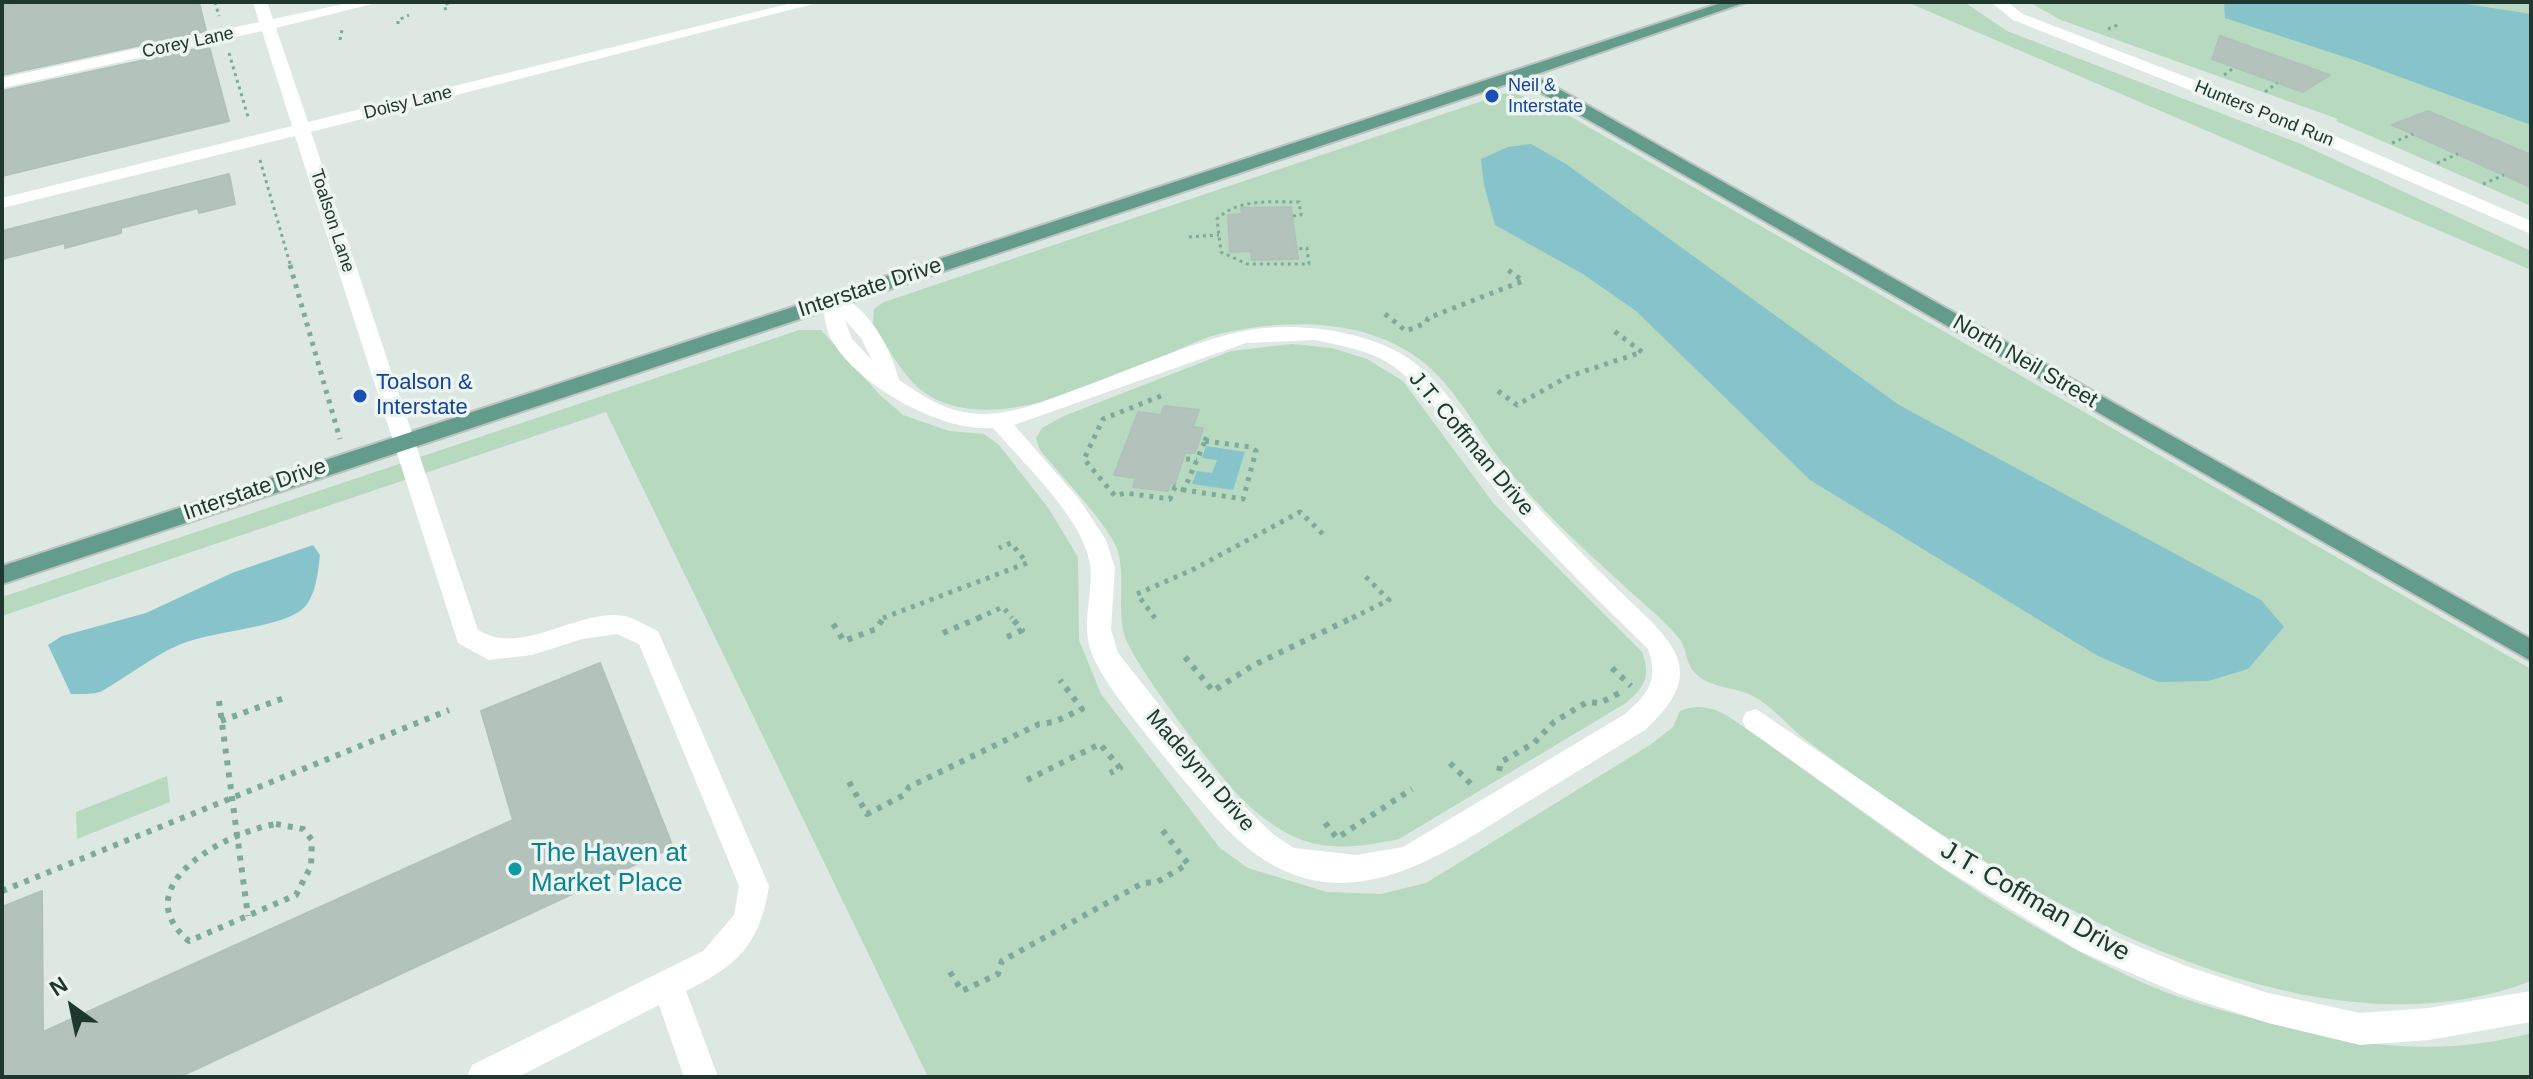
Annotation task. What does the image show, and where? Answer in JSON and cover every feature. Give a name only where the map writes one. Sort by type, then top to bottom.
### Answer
[{"type":"main road","name":"Interstate Drive","points":[[2,575],[405,439],[1739,2]]},
{"type":"main road","name":"North Neil Street","points":[[1519,73],[2531,651]]},
{"type":"street","name":"Toalson Lane","points":[[260,2],[467,636],[489,650],[532,645],[581,629],[619,624],[649,638],[754,886],[748,921],[714,961],[484,1077]]},
{"type":"street","name":"Corey Lane","points":[[2,83],[373,2]]},
{"type":"street","name":"Doisy Lane","points":[[2,203],[814,2]]},
{"type":"street","name":"Hunters Pond Run","points":[[1998,2],[2018,17],[2297,126],[2531,228]]},
{"type":"street","name":"J.T. Coffman Drive","points":[[833,300],[833,326],[859,363],[936,413],[961,420],[1000,422],[1073,400],[1243,337],[1315,334],[1359,342],[1393,357],[1421,378],[1488,466],[1556,544],[1659,644],[1667,664],[1668,683]]},
{"type":"street","name":"Madelynn Drive","points":[[1000,422],[1084,526],[1101,556],[1097,638],[1106,657],[1212,792],[1250,831],[1283,856],[1319,866],[1362,868],[1400,861],[1443,840],[1635,722],[1656,703],[1668,683]]},
{"type":"street","name":"J.T. Coffman Drive","points":[[1756,720],[1952,858],[2090,941],[2182,980],[2268,1008],[2360,1029],[2429,1024],[2519,1011],[2531,1006]]},
{"type":"street","points":[[667,984],[701,1077]]},
{"type":"path","points":[[446,10],[444,5],[451,2]]},
{"type":"path","points":[[398,24],[400,18],[409,15]]},
{"type":"path","points":[[340,40],[339,32],[355,28]]},
{"type":"path","points":[[226,44],[252,128]]},
{"type":"path","points":[[258,153],[342,445]]},
{"type":"path","points":[[1293,216],[1301,215],[1299,202],[1236,206],[1217,219],[1221,252],[1247,264],[1309,264],[1307,248],[1298,249]]},
{"type":"path","points":[[1189,237],[1219,235]]},
{"type":"path","points":[[1385,314],[1406,331],[1426,323],[1428,318],[1523,281],[1508,270]]},
{"type":"path","points":[[1498,391],[1517,405],[1536,397],[1540,389],[1567,377],[1642,352],[1614,331]]},
{"type":"path","points":[[1161,396],[1103,419],[1084,459],[1115,496],[1125,493],[1170,499],[1175,487],[1243,499],[1256,451],[1251,447],[1205,441]]},
{"type":"path","points":[[1184,490],[1208,434]]},
{"type":"path","points":[[1186,459],[1197,460]]},
{"type":"path","points":[[1155,618],[1137,594],[1194,569],[1300,512],[1323,534]]},
{"type":"path","points":[[833,624],[844,641],[876,629],[884,616],[956,591],[984,577],[998,577],[1027,563],[1011,543],[999,548]]},
{"type":"path","points":[[1185,657],[1213,691],[1349,616],[1363,614],[1389,600],[1364,575]]},
{"type":"path","points":[[943,633],[1003,607],[1022,630],[1007,637]]},
{"type":"path","points":[[1450,763],[1472,785],[1500,771],[1501,762],[1534,743],[1554,722],[1587,702],[1600,703],[1632,686],[1612,668]]},
{"type":"path","points":[[849,782],[867,814],[904,795],[909,787],[1039,724],[1054,722],[1082,709],[1060,680]]},
{"type":"path","points":[[221,721],[284,698]]},
{"type":"path","points":[[219,701],[248,916]]},
{"type":"path","points":[[2,891],[449,710]]},
{"type":"path","points":[[1027,780],[1100,744],[1120,768],[1110,773]]},
{"type":"path","points":[[1325,823],[1337,838],[1412,789]]},
{"type":"path","points":[[267,825],[292,825],[303,829],[312,840],[311,866],[296,895],[189,941],[172,923],[168,897],[177,879],[203,851],[236,832],[267,825]]},
{"type":"path","points":[[950,972],[962,991],[998,974],[1002,961],[1143,883],[1157,882],[1188,864],[1160,827]]},
{"type":"green space","points":[[1907,2],[1964,2],[2007,31],[2301,144],[2531,251],[2531,270]]},
{"type":"green space","points":[[2029,2],[2531,2],[2531,206],[2336,121],[2338,119],[2061,20]]},
{"type":"green space","points":[[1509,92],[1545,102],[2531,669],[2531,981],[2440,1002],[2344,1001],[2246,981],[2149,946],[2054,900],[1964,848],[1880,793],[1806,740],[1758,699],[1700,678],[1691,668],[1678,637],[1532,497],[1505,466],[1438,375],[1409,352],[1386,340],[1362,332],[1312,324],[1235,331],[1211,336],[1068,394],[1028,405],[991,410],[956,406],[925,393],[903,370],[873,324],[874,309],[884,302]]},
{"type":"green space","points":[[799,330],[821,330],[880,395],[903,415],[949,431],[984,434],[999,445],[1049,509],[1078,557],[1079,640],[1101,694],[1220,848],[1248,868],[1327,892],[1381,894],[1426,883],[1650,745],[1673,727],[1680,711],[1693,707],[1706,708],[1739,723],[1924,856],[1996,903],[2071,947],[2148,985],[2252,1018],[2318,1034],[2379,1044],[2469,1045],[2531,1033],[2531,1077],[928,1077],[606,412],[2,616],[2,597]]},
{"type":"green space","points":[[1292,344],[1332,348],[1367,359],[1403,381],[1494,504],[1642,652],[1645,660],[1644,680],[1638,692],[1626,703],[1399,839],[1374,844],[1322,845],[1291,835],[1252,809],[1219,772],[1180,723],[1132,652],[1122,626],[1121,568],[1116,546],[1092,511],[1040,450],[1036,438],[1042,428],[1064,416],[1231,351]]},
{"type":"green space","points":[[167,776],[170,802],[77,839],[76,812]]},
{"type":"water","points":[[2224,2],[2453,2],[2531,14],[2531,125],[2351,59],[2225,18]]},
{"type":"water","points":[[1531,144],[1566,164],[1899,405],[2261,600],[2284,627],[2248,669],[2208,681],[2158,682],[2098,656],[1810,480],[1636,311],[1583,274],[1495,225],[1484,185],[1481,159],[1508,147]]},
{"type":"water","points":[[1206,446],[1245,452],[1233,490],[1192,484],[1197,471],[1212,473],[1217,460],[1202,458]]},
{"type":"water","points":[[313,545],[320,555],[317,577],[310,600],[300,611],[276,622],[181,644],[102,691],[71,694],[48,645],[62,636],[146,613],[232,573]]},
{"type":"building","points":[[18,2],[199,2],[206,31],[2,75],[2,5]]},
{"type":"building","points":[[2220,36],[2330,75],[2303,92],[2212,59]]},
{"type":"building","points":[[209,46],[229,121],[2,176],[2,91]]},
{"type":"building","points":[[2428,111],[2531,155],[2531,187],[2392,125]]},
{"type":"building","points":[[229,174],[235,204],[199,213],[198,208],[121,228],[121,233],[65,248],[65,243],[2,259],[2,231]]},
{"type":"building","points":[[1291,207],[1298,259],[1252,260],[1251,251],[1230,252],[1228,215],[1242,214],[1241,208]]},
{"type":"building","points":[[1164,406],[1199,410],[1193,427],[1203,428],[1195,453],[1185,453],[1175,484],[1171,483],[1168,491],[1133,487],[1136,478],[1114,475],[1138,412],[1161,415]]},
{"type":"building","name":"The Haven at Market Place","points":[[600,663],[673,847],[179,1077],[2,1077],[2,907],[42,891],[43,1032],[513,820],[481,711]]},
{"type":"place","name":"Neil & Interstate","points":[[1492,96]]},
{"type":"place","name":"Toalson & Interstate","points":[[360,396]]},
{"type":"place","name":"The Haven at Market Place","points":[[515,869]]}]
